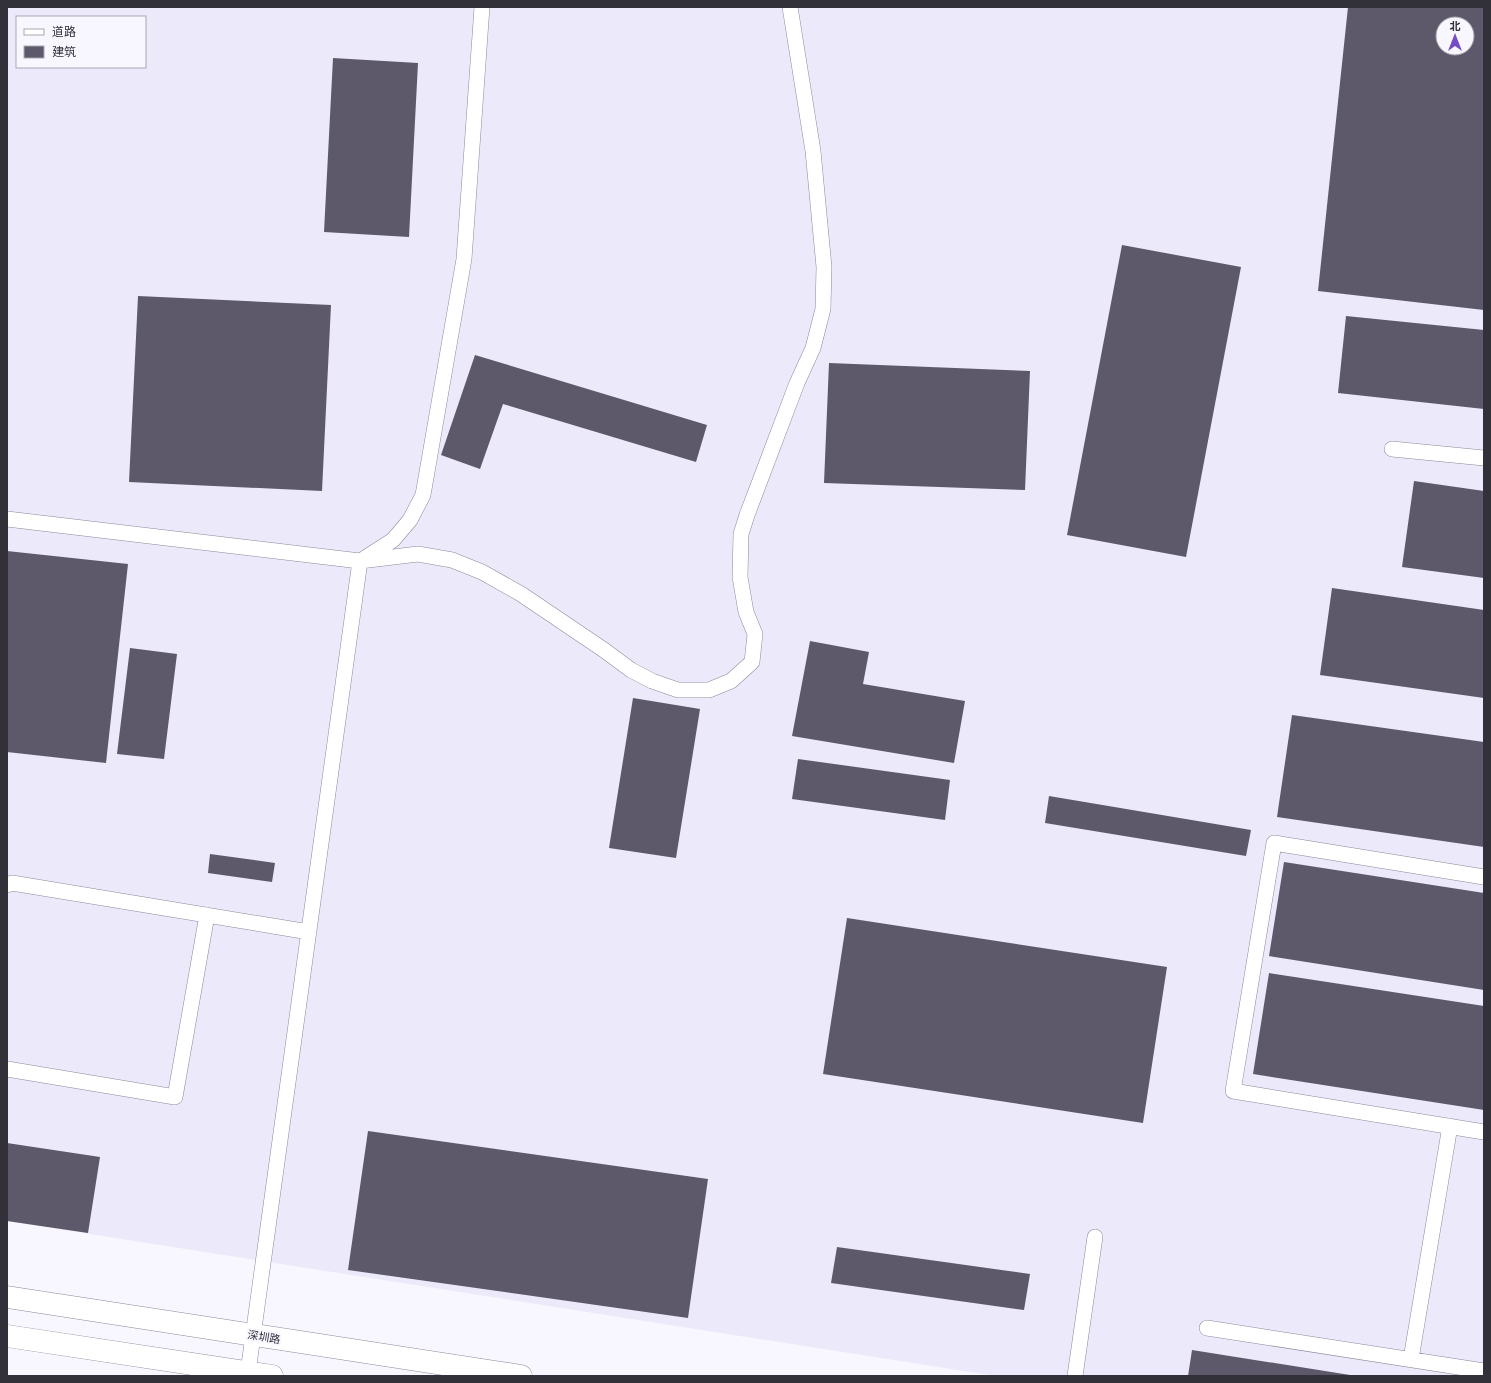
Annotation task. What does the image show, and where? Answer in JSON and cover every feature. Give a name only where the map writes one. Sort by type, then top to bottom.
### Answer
[{"type":"street","name":"深圳路","points":[[7,1297],[521,1376]]},
{"type":"street","points":[[7,1336],[272,1376]]},
{"type":"lane","points":[[248,1372],[360,561],[393,540],[410,520],[423,495],[464,259],[482,7]]},
{"type":"lane","points":[[7,520],[360,561],[418,554],[452,560],[482,572],[521,594],[631,670],[652,681],[678,690],[709,690],[730,681],[752,662],[755,634],[746,612],[740,577],[741,534],[797,383],[812,348],[823,310],[824,267],[813,151],[790,7]]},
{"type":"lane","points":[[1392,449],[1484,458]]},
{"type":"lane","points":[[1484,877],[1274,843],[1233,1091],[1484,1132]]},
{"type":"lane","points":[[7,885],[12,883],[309,932]]},
{"type":"lane","points":[[7,1069],[175,1097],[207,915]]},
{"type":"lane","points":[[1411,1360],[1450,1126]]},
{"type":"lane","points":[[1076,1376],[1095,1236]]},
{"type":"lane","points":[[1207,1328],[1484,1370]]},
{"type":"shaded area","points":[[7,7],[1484,7],[1484,1376],[996,1376],[7,1221]]},
{"type":"building","points":[[1348,7],[1484,7],[1484,310],[1318,291]]},
{"type":"building","points":[[333,58],[418,63],[409,237],[324,232]]},
{"type":"building","points":[[1122,245],[1241,267],[1186,557],[1067,535]]},
{"type":"building","points":[[138,296],[331,305],[322,491],[129,482]]},
{"type":"building","points":[[1346,316],[1484,330],[1484,409],[1338,393]]},
{"type":"building","points":[[475,355],[707,425],[696,462],[503,404],[480,469],[441,455]]},
{"type":"building","points":[[829,363],[1030,371],[1025,490],[824,483]]},
{"type":"building","points":[[1414,481],[1484,491],[1484,578],[1402,567]]},
{"type":"building","points":[[7,551],[128,564],[106,763],[7,752]]},
{"type":"building","points":[[1332,588],[1484,610],[1484,698],[1320,675]]},
{"type":"building","points":[[810,641],[869,652],[863,684],[965,701],[954,763],[792,736]]},
{"type":"building","points":[[130,648],[177,654],[164,759],[117,754]]},
{"type":"building","points":[[633,698],[700,709],[676,858],[609,848]]},
{"type":"building","points":[[1292,715],[1484,742],[1484,847],[1277,817]]},
{"type":"building","points":[[798,759],[950,780],[945,820],[792,799]]},
{"type":"building","points":[[1049,796],[1251,830],[1246,856],[1045,823]]},
{"type":"building","points":[[210,854],[275,863],[272,882],[208,873]]},
{"type":"building","points":[[1284,862],[1484,893],[1484,990],[1269,956]]},
{"type":"building","points":[[847,918],[1167,967],[1143,1123],[823,1074]]},
{"type":"building","points":[[1269,973],[1484,1006],[1484,1110],[1253,1074]]},
{"type":"building","points":[[368,1131],[708,1179],[688,1318],[348,1270]]},
{"type":"building","points":[[7,1143],[100,1157],[88,1233],[7,1221]]},
{"type":"building","points":[[837,1247],[1030,1274],[1024,1310],[831,1283]]},
{"type":"building","points":[[1192,1350],[1350,1375],[1350,1376],[1188,1376]]}]
